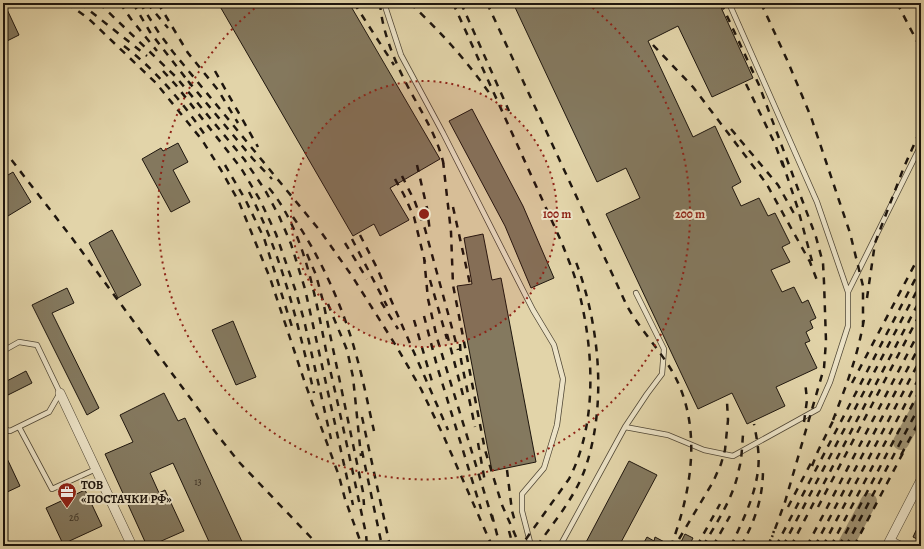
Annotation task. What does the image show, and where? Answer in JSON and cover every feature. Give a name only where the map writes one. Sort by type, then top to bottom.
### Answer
[{"type":"street","points":[[60,394],[132,546]]},
{"type":"street","points":[[900,546],[889,544],[921,480]]},
{"type":"lane","points":[[384,3],[401,56],[443,133],[533,310],[554,345],[563,379],[557,425],[544,468],[522,494],[522,511],[531,546]]},
{"type":"lane","points":[[626,427],[668,435],[704,450],[733,456],[818,409],[830,382],[848,326],[848,292],[817,202],[729,3]]},
{"type":"lane","points":[[848,292],[921,145]]},
{"type":"lane","points":[[560,546],[626,427],[662,374],[664,349],[636,293]]},
{"type":"lane","points":[[3,351],[20,342],[37,346],[60,394],[49,412],[10,431],[3,429]]},
{"type":"lane","points":[[19,427],[52,489],[96,469]]},
{"type":"building","points":[[3,3],[19,35],[3,43]]},
{"type":"building","points":[[218,3],[349,3],[440,159],[390,188],[409,220],[380,236],[374,224],[353,236]]},
{"type":"building","points":[[513,3],[719,3],[753,78],[712,97],[678,26],[648,41],[693,137],[715,126],[741,182],[732,187],[741,206],[759,198],[768,216],[775,213],[790,243],[782,247],[790,262],[771,270],[782,292],[794,287],[802,303],[808,300],[816,318],[810,321],[813,328],[806,332],[810,341],[805,343],[817,368],[776,387],[785,406],[747,424],[732,393],[698,409],[606,214],[640,198],[626,168],[597,182]]},
{"type":"building","points":[[472,109],[523,206],[554,278],[531,288],[505,226],[449,121]]},
{"type":"building","points":[[178,143],[188,162],[173,170],[190,202],[171,212],[142,159],[161,148],[163,151]]},
{"type":"building","points":[[13,172],[31,202],[3,219],[3,178]]},
{"type":"building","points":[[112,230],[141,285],[118,298],[89,243]]},
{"type":"building","points":[[483,234],[492,280],[501,278],[536,462],[492,471],[457,286],[472,284],[464,238]]},
{"type":"building","points":[[67,288],[74,303],[52,313],[99,408],[87,415],[32,305]]},
{"type":"building","points":[[233,321],[256,377],[236,385],[212,330]]},
{"type":"building","points":[[26,371],[32,383],[8,395],[3,383]]},
{"type":"building","points":[[164,393],[178,421],[185,418],[244,546],[211,546],[173,463],[150,473],[159,493],[165,490],[184,531],[147,546],[105,454],[133,442],[120,415]]},
{"type":"building","points":[[3,450],[20,486],[3,494]]},
{"type":"building","points":[[629,461],[657,475],[619,546],[584,546]]},
{"type":"building","points":[[85,490],[102,526],[63,544],[46,508]]},
{"type":"building","points":[[921,520],[921,541],[913,537]]},
{"type":"building","points":[[685,534],[693,538],[689,546],[679,546]]},
{"type":"building","points":[[647,537],[654,541],[655,537],[672,546],[642,546]]},
{"type":"waterway","points":[[901,442],[921,406]]},
{"type":"waterway","points":[[845,546],[869,501]]},
{"type":"railway","points":[[67,3],[89,19],[156,83],[202,140],[239,202],[270,278],[362,546]]},
{"type":"railway","points":[[80,3],[147,56]]},
{"type":"railway","points":[[99,3],[176,77],[244,159],[265,190],[279,216],[291,244],[305,289],[353,505]]},
{"type":"railway","points":[[120,3],[157,51]]},
{"type":"railway","points":[[133,3],[150,32],[191,85]]},
{"type":"railway","points":[[140,3],[173,52],[321,232],[352,276],[398,349],[421,389],[492,546]]},
{"type":"railway","points":[[147,3],[168,28]]},
{"type":"railway","points":[[158,3],[188,53],[218,90],[238,123]]},
{"type":"railway","points":[[354,3],[394,65]]},
{"type":"railway","points":[[380,3],[383,25],[394,57],[408,87],[434,135],[444,166]]},
{"type":"railway","points":[[410,3],[454,48],[492,97]]},
{"type":"railway","points":[[453,3],[572,268],[585,318],[588,341],[590,365],[588,413],[578,458],[569,479],[521,546]]},
{"type":"railway","points":[[461,3],[509,111]]},
{"type":"railway","points":[[487,3],[627,306],[667,363],[682,392],[688,413],[691,435],[691,458],[689,480],[684,503],[671,546]]},
{"type":"railway","points":[[721,3],[759,85],[816,237],[823,263],[826,341],[824,368],[785,502],[772,537]]},
{"type":"railway","points":[[761,3],[811,117],[850,233],[863,286],[863,325]]},
{"type":"railway","points":[[897,3],[921,49]]},
{"type":"railway","points":[[653,45],[693,87],[766,183],[810,262],[818,283]]},
{"type":"railway","points":[[124,46],[159,77],[189,113],[207,138]]},
{"type":"railway","points":[[163,71],[175,84],[241,168],[260,200],[276,234],[304,320],[331,439]]},
{"type":"railway","points":[[215,71],[258,147]]},
{"type":"railway","points":[[188,81],[253,159],[272,179]]},
{"type":"railway","points":[[746,84],[775,144],[783,166]]},
{"type":"railway","points":[[731,129],[778,185],[796,217]]},
{"type":"railway","points":[[867,298],[875,243],[904,167],[921,129]]},
{"type":"railway","points":[[3,149],[72,238],[219,437],[239,462],[319,546]]},
{"type":"railway","points":[[443,161],[451,232],[453,285],[485,450],[502,505],[520,546]]},
{"type":"railway","points":[[782,161],[798,209],[812,261]]},
{"type":"railway","points":[[225,165],[245,199],[264,238],[293,330]]},
{"type":"railway","points":[[417,165],[427,208],[430,232]]},
{"type":"railway","points":[[402,176],[415,202],[425,229],[458,350]]},
{"type":"railway","points":[[395,179],[414,217],[425,262]]},
{"type":"railway","points":[[269,188],[282,206],[293,227],[309,272],[366,534],[367,546]]},
{"type":"railway","points":[[249,192],[261,216],[280,265],[302,341],[314,393]]},
{"type":"railway","points":[[453,207],[470,284]]},
{"type":"railway","points":[[293,217],[321,264],[344,317],[358,361],[374,431]]},
{"type":"railway","points":[[360,235],[377,268],[448,430]]},
{"type":"railway","points":[[352,239],[387,306]]},
{"type":"railway","points":[[345,243],[367,279]]},
{"type":"railway","points":[[307,254],[316,275],[323,301],[363,492],[364,505]]},
{"type":"railway","points":[[424,257],[428,299],[437,338],[493,521]]},
{"type":"railway","points":[[537,546],[564,509],[581,479],[592,444],[596,417],[598,362],[595,334],[583,281],[574,257]]},
{"type":"railway","points":[[852,383],[916,262]]},
{"type":"railway","points":[[776,546],[921,268]]},
{"type":"railway","points":[[430,280],[447,339]]},
{"type":"railway","points":[[783,546],[921,283]]},
{"type":"railway","points":[[791,546],[921,298]]},
{"type":"railway","points":[[381,302],[398,329]]},
{"type":"railway","points":[[328,304],[347,350],[353,377],[361,456]]},
{"type":"railway","points":[[818,507],[921,312]]},
{"type":"railway","points":[[424,316],[437,366],[481,509]]},
{"type":"railway","points":[[833,420],[855,358],[864,319]]},
{"type":"railway","points":[[414,320],[433,385]]},
{"type":"railway","points":[[807,546],[921,328]]},
{"type":"railway","points":[[447,334],[464,399]]},
{"type":"railway","points":[[815,546],[921,343]]},
{"type":"railway","points":[[460,344],[461,360],[475,427]]},
{"type":"railway","points":[[823,546],[921,358]]},
{"type":"railway","points":[[831,546],[921,374]]},
{"type":"railway","points":[[804,422],[807,400],[805,381]]},
{"type":"railway","points":[[839,546],[921,388]]},
{"type":"railway","points":[[679,539],[713,482],[721,464],[725,450],[728,420],[727,402]]},
{"type":"railway","points":[[846,546],[921,403]]},
{"type":"railway","points":[[812,466],[836,415]]},
{"type":"railway","points":[[362,417],[390,546]]},
{"type":"railway","points":[[901,455],[921,418]]},
{"type":"railway","points":[[731,546],[748,509],[756,480],[759,464],[754,424]]},
{"type":"railway","points":[[703,546],[724,509],[737,479],[743,435]]},
{"type":"railway","points":[[478,443],[485,482]]},
{"type":"railway","points":[[362,451],[382,546]]},
{"type":"railway","points":[[854,546],[904,451]]},
{"type":"railway","points":[[788,507],[812,461]]},
{"type":"railway","points":[[741,546],[750,528],[760,500],[763,469]]},
{"type":"railway","points":[[507,470],[512,511],[516,525]]},
{"type":"railway","points":[[697,546],[720,504]]},
{"type":"railway","points":[[492,515],[500,546]]},
{"type":"railway","points":[[713,546],[730,516]]},
{"type":"railway","points":[[509,531],[513,546]]},
{"type":"railway","points":[[768,546],[774,531]]},
{"type":"place","name":"ТОВ «ПОСТАЧКИ РФ»","points":[[67,509]]}]
